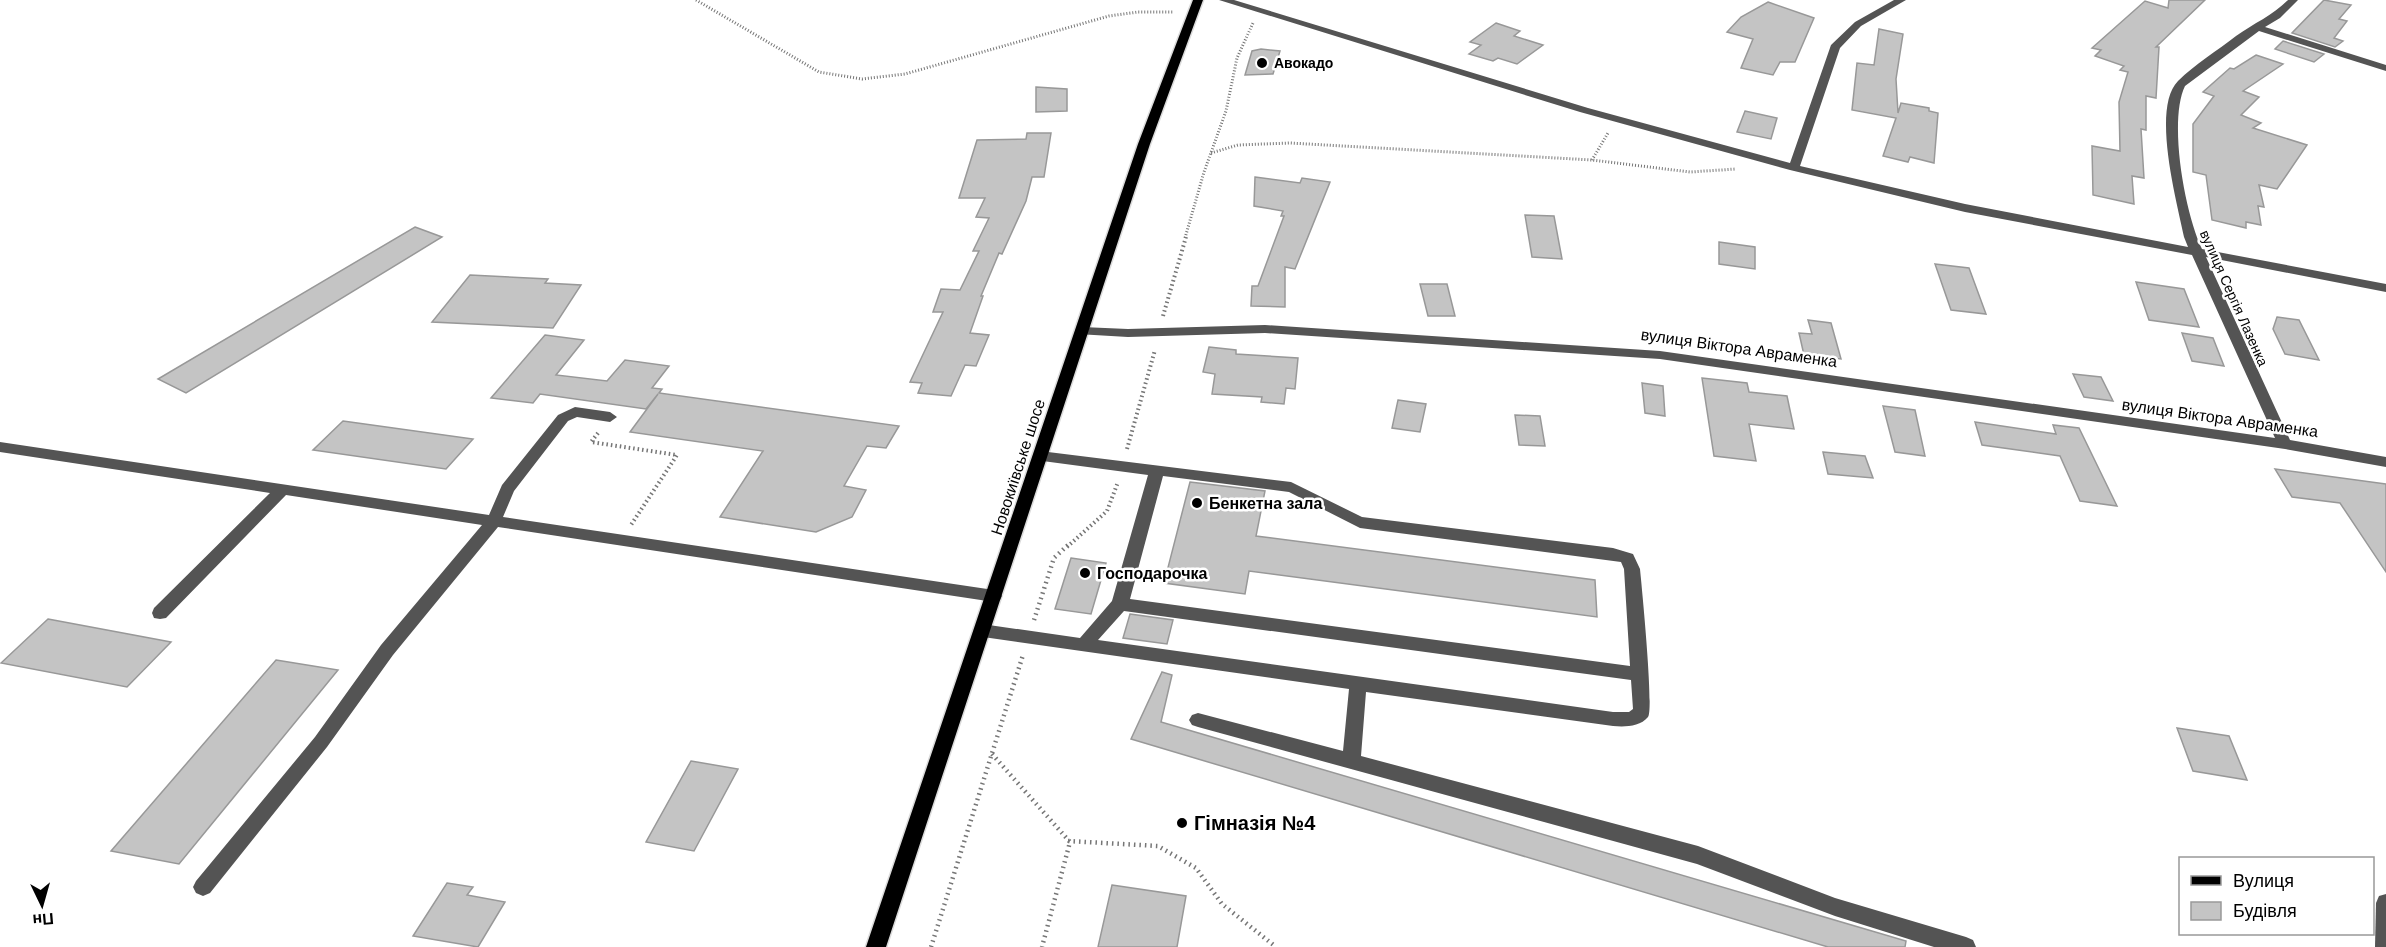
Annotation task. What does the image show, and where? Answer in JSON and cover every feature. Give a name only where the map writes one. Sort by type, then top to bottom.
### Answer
[{"type":"main road","name":"Новокиївське шосе","points":[[876,947],[1144,144],[1195,6]]},
{"type":"street","points":[[1224,0],[1614,119],[1794,168],[1965,208],[2386,288]]},
{"type":"street","points":[[1794,168],[1835,47],[1858,24],[1901,0]]},
{"type":"street","name":"вулиця Сергія Лазенка","points":[[2285,444],[2196,252],[2187,225],[2173,152],[2171,124],[2175,96],[2185,81],[2256,27],[2277,15],[2293,0]]},
{"type":"street","points":[[2256,27],[2386,68]]},
{"type":"street","name":"вулиця Віктора Авраменка","points":[[1082,331],[1133,334],[1202,328],[1244,328],[1649,354],[2285,444],[2386,462]]},
{"type":"street","points":[[203,887],[321,742],[387,650],[494,521],[514,478],[567,415],[581,412],[610,417]]},
{"type":"street","points":[[0,447],[994,596]]},
{"type":"street","points":[[982,631],[1626,720],[1642,712],[1632,569],[1627,558],[1613,554],[1360,522],[1343,516],[1306,492],[1292,487],[1040,456]]},
{"type":"street","points":[[1084,645],[1120,604],[1157,471]]},
{"type":"street","points":[[160,613],[282,490]]},
{"type":"street","points":[[1120,604],[1641,674]]},
{"type":"street","points":[[1351,761],[1358,683]]},
{"type":"street","points":[[1198,720],[1698,855],[1835,907],[1966,947]]},
{"type":"street","points":[[2385,947],[2386,903]]},
{"type":"path","points":[[696,0],[819,72],[839,79],[860,81],[898,76],[1109,16],[1195,6]]},
{"type":"path","points":[[1592,160],[1608,136],[1614,119]]},
{"type":"path","points":[[1211,153],[1238,145],[1290,143],[1461,155],[1592,160],[1711,172],[1738,169],[1758,159]]},
{"type":"path","points":[[610,417],[591,442],[677,455],[621,540]]},
{"type":"path","points":[[992,754],[1068,841],[1158,846],[1196,868],[1222,904],[1276,947]]},
{"type":"path","points":[[1042,947],[1068,841]]},
{"type":"building","points":[[2169,0],[2205,0],[2156,47],[2159,47],[2156,98],[2146,96],[2146,130],[2141,129],[2144,178],[2132,176],[2134,204],[2093,195],[2092,146],[2120,151],[2119,102],[2128,72],[2120,70],[2124,66],[2095,56],[2101,50],[2092,48],[2145,1],[2168,8]]},
{"type":"building","points":[[2324,0],[2351,5],[2339,19],[2347,21],[2334,38],[2343,41],[2335,47],[2292,33]]},
{"type":"building","points":[[1768,2],[1814,18],[1795,62],[1780,62],[1773,75],[1741,68],[1753,39],[1727,32],[1741,17]]},
{"type":"building","points":[[1496,23],[1520,31],[1514,36],[1543,45],[1517,64],[1498,58],[1493,61],[1469,54],[1481,45],[1470,42]]},
{"type":"building","points":[[1879,29],[1903,34],[1896,79],[1898,113],[1901,103],[1929,108],[1929,111],[1938,113],[1934,163],[1910,157],[1908,162],[1883,156],[1896,118],[1852,110],[1857,63],[1874,65]]},
{"type":"building","points":[[2283,41],[2324,54],[2314,62],[2275,49]]},
{"type":"building","points":[[1261,49],[1280,51],[1273,74],[1245,75],[1252,51]]},
{"type":"building","points":[[2256,55],[2283,64],[2243,91],[2259,97],[2241,115],[2261,123],[2253,128],[2307,145],[2277,189],[2259,185],[2264,207],[2258,206],[2261,225],[2246,222],[2246,228],[2212,220],[2206,175],[2193,172],[2193,124],[2214,96],[2203,92],[2230,68],[2234,69]]},
{"type":"building","points":[[1036,87],[1067,89],[1067,111],[1036,112]]},
{"type":"building","points":[[1745,111],[1777,118],[1771,139],[1737,132]]},
{"type":"building","points":[[1027,133],[1051,133],[1044,177],[1032,177],[1026,201],[1002,254],[999,253],[981,296],[983,296],[970,333],[989,335],[976,366],[965,365],[951,396],[918,393],[922,383],[910,382],[943,312],[933,312],[941,289],[960,290],[979,251],[973,251],[989,218],[976,217],[985,198],[959,198],[977,140],[1026,139]]},
{"type":"building","points":[[1255,177],[1300,183],[1302,178],[1330,182],[1295,269],[1285,267],[1285,307],[1251,306],[1252,286],[1258,286],[1284,216],[1281,216],[1283,211],[1254,206]]},
{"type":"building","points":[[1525,215],[1554,216],[1562,259],[1532,257]]},
{"type":"building","points":[[415,227],[442,237],[186,393],[158,379]]},
{"type":"building","points":[[1719,242],[1755,247],[1755,269],[1719,264]]},
{"type":"building","points":[[1935,264],[1969,268],[1986,314],[1951,310]]},
{"type":"building","points":[[470,275],[548,279],[545,283],[581,285],[553,328],[432,322]]},
{"type":"building","points":[[2136,282],[2184,289],[2199,327],[2149,320]]},
{"type":"building","points":[[1420,284],[1447,284],[1455,316],[1428,316]]},
{"type":"building","points":[[2277,317],[2299,320],[2319,360],[2285,354],[2273,329]]},
{"type":"building","points":[[1808,320],[1831,323],[1841,359],[1804,355],[1799,333],[1812,334]]},
{"type":"building","points":[[2182,333],[2213,338],[2224,366],[2192,361]]},
{"type":"building","points":[[545,335],[584,340],[556,375],[607,381],[625,360],[669,366],[652,388],[662,389],[659,393],[899,426],[886,448],[867,446],[844,486],[866,490],[852,517],[816,532],[720,517],[763,451],[630,432],[658,394],[646,409],[540,394],[533,403],[491,398]]},
{"type":"building","points":[[1209,347],[1236,350],[1236,354],[1298,358],[1295,389],[1286,388],[1284,404],[1261,402],[1262,397],[1212,394],[1215,374],[1203,372]]},
{"type":"building","points":[[2073,374],[2101,377],[2113,401],[2084,397]]},
{"type":"building","points":[[1702,378],[1747,383],[1749,392],[1787,396],[1794,429],[1749,424],[1756,461],[1714,456]]},
{"type":"building","points":[[1642,383],[1663,386],[1665,416],[1645,413]]},
{"type":"building","points":[[1398,400],[1426,404],[1420,432],[1392,428]]},
{"type":"building","points":[[1883,406],[1915,410],[1925,456],[1895,452]]},
{"type":"building","points":[[1515,415],[1540,416],[1545,446],[1519,445]]},
{"type":"building","points":[[343,421],[473,439],[446,469],[313,450]]},
{"type":"building","points":[[1975,422],[2056,434],[2053,425],[2079,428],[2117,506],[2080,501],[2060,456],[1982,445]]},
{"type":"building","points":[[1823,452],[1865,456],[1873,478],[1828,474]]},
{"type":"building","points":[[2275,469],[2386,484],[2386,572],[2340,503],[2292,497]]},
{"type":"building","points":[[1190,482],[1265,491],[1256,536],[1595,580],[1597,617],[1249,571],[1245,594],[1164,583]]},
{"type":"building","points":[[1071,558],[1106,563],[1091,614],[1055,609]]},
{"type":"building","points":[[1130,614],[1173,620],[1167,644],[1123,638]]},
{"type":"building","points":[[48,619],[171,642],[127,687],[1,663]]},
{"type":"building","points":[[276,660],[338,670],[179,864],[111,851]]},
{"type":"building","points":[[1162,672],[1172,675],[1161,722],[1906,941],[1905,947],[1828,947],[1131,739]]},
{"type":"building","points":[[2177,728],[2229,736],[2247,780],[2193,771]]},
{"type":"building","points":[[691,761],[738,769],[694,851],[646,842]]},
{"type":"building","points":[[447,883],[473,887],[467,895],[505,902],[478,947],[413,936]]},
{"type":"building","points":[[1112,885],[1186,896],[1177,947],[1098,947]]},
{"type":"place","name":"Авокадо","points":[[1262,63]]},
{"type":"place","name":"Бенкетна зала","points":[[1197,503]]},
{"type":"place","name":"Господарочка","points":[[1085,573]]},
{"type":"place","name":"Гімназія №4","points":[[1182,823]]}]
